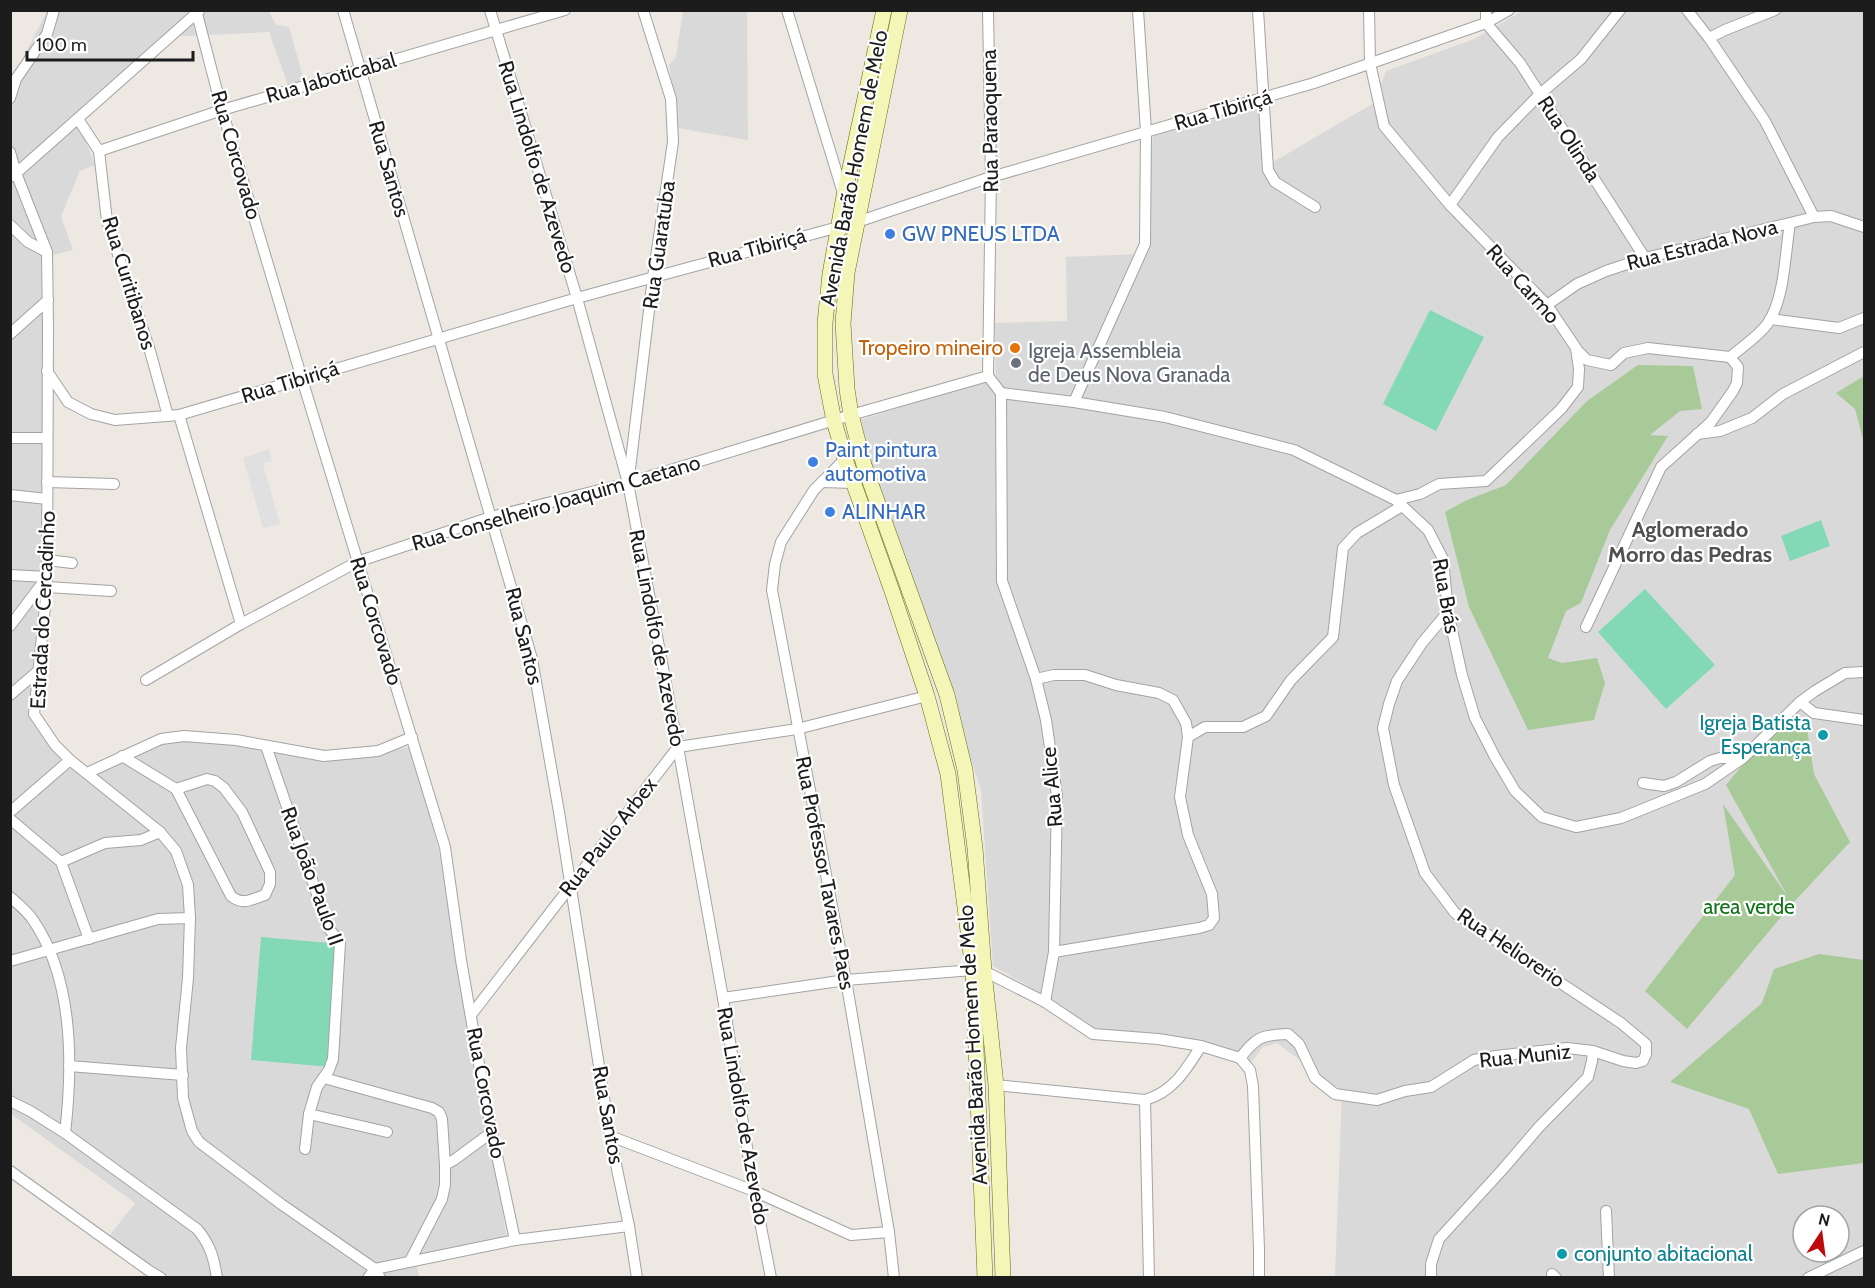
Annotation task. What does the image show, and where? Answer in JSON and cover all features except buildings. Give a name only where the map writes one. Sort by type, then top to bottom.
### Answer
[{"type":"main road","name":"Avenida Barão Homem de Melo","points":[[884,10],[844,196],[830,274],[825,323],[825,374],[834,421],[845,459],[927,696],[948,774],[978,970],[988,1019],[996,1085],[1003,1278]]},
{"type":"main road","name":"Avenida Barão Homem de Melo","points":[[900,10],[847,273],[843,323],[847,389],[864,465],[947,695],[965,770],[975,848],[985,1278]]},
{"type":"street","points":[[10,98],[16,79],[47,34],[54,10]]},
{"type":"street","name":"Rua Santos","points":[[343,10],[532,659],[571,885],[610,1136],[638,1278]]},
{"type":"street","name":"Rua Lindolfo de Azevedo","points":[[490,10],[577,298],[628,483],[678,747],[723,998],[753,1191],[771,1278]]},
{"type":"street","name":"Rua Jaboticabal","points":[[99,151],[222,110],[565,10]]},
{"type":"street","name":"Rua Guaratuba","points":[[628,483],[653,277],[673,142],[671,99],[643,10]]},
{"type":"street","points":[[787,10],[844,196]]},
{"type":"street","name":"Rua Paraoquena","points":[[988,10],[991,177],[988,376]]},
{"type":"street","points":[[1074,402],[1145,244],[1146,131],[1138,10]]},
{"type":"street","points":[[1258,10],[1268,170],[1275,182],[1315,207]]},
{"type":"street","name":"Rua Carmo","points":[[1188,737],[1205,727],[1243,727],[1266,716],[1291,680],[1332,637],[1342,548],[1357,533],[1399,503],[1439,484],[1486,481],[1561,408],[1578,387],[1579,369],[1576,348],[1547,305],[1450,205],[1384,126],[1370,63],[1369,10]]},
{"type":"street","points":[[1486,10],[1486,23]]},
{"type":"street","name":"Rua Tibiriçá","points":[[47,371],[68,402],[91,414],[115,420],[174,416],[577,298],[857,222],[991,177],[1262,99],[1486,23],[1509,10]]},
{"type":"street","points":[[1450,205],[1498,137],[1540,94],[1581,59],[1620,10]]},
{"type":"street","points":[[1687,10],[1765,121],[1814,217]]},
{"type":"street","points":[[1708,38],[1775,10]]},
{"type":"street","points":[[13,176],[197,12]]},
{"type":"street","name":"Rua Corcovado","points":[[197,12],[222,110],[302,379],[446,847],[486,1104],[515,1240]]},
{"type":"street","name":"Rua Olinda","points":[[1486,23],[1520,63],[1645,258]]},
{"type":"street","name":"Rua Curitibanos","points":[[78,119],[99,151],[107,221],[242,624]]},
{"type":"street","name":"Estrada do Cercadinho","points":[[10,152],[13,176],[47,252],[47,582],[34,714],[70,760],[160,832],[176,851],[188,885],[190,918],[188,978],[181,1048],[183,1098],[192,1131],[199,1142],[375,1275]]},
{"type":"street","name":"Rua Estrada Nova","points":[[1547,305],[1577,284],[1645,258],[1814,217],[1831,216],[1864,228]]},
{"type":"street","points":[[1730,357],[1767,324],[1775,309],[1790,223]]},
{"type":"street","points":[[10,225],[28,243],[47,252]]},
{"type":"street","points":[[10,334],[48,300]]},
{"type":"street","points":[[1770,319],[1839,328],[1864,318]]},
{"type":"street","points":[[1576,348],[1587,360],[1611,365],[1624,353],[1648,348],[1730,357],[1738,367],[1737,383],[1711,422],[1661,467],[1586,627]]},
{"type":"street","points":[[1697,434],[1720,431],[1752,418],[1783,394],[1864,352]]},
{"type":"street","points":[[988,376],[1001,393]]},
{"type":"street","name":"Rua Conselheiro Joaquim Caetano","points":[[146,680],[242,624],[357,562],[491,516],[628,483],[988,376]]},
{"type":"street","name":"Rua Brás","points":[[1001,393],[1165,417],[1294,450],[1399,503],[1428,530],[1443,559],[1448,612],[1462,675],[1475,718],[1515,791],[1542,817],[1576,826],[1621,818],[1704,784],[1743,758],[1800,702],[1815,691],[1845,674],[1864,672]]},
{"type":"street","name":"Rua Alice","points":[[1001,393],[1002,581],[1036,679],[1046,720],[1057,796],[1054,952],[1046,1002]]},
{"type":"street","points":[[10,438],[47,438]]},
{"type":"street","name":"Rua Professor Tavares Paes","points":[[845,459],[814,490],[781,542],[775,564],[772,590],[846,980],[889,1232],[894,1278]]},
{"type":"street","points":[[47,482],[114,484]]},
{"type":"street","points":[[822,482],[853,483]]},
{"type":"street","points":[[10,495],[47,499]]},
{"type":"street","points":[[47,560],[72,562]]},
{"type":"street","points":[[10,575],[111,591]]},
{"type":"street","points":[[10,626],[47,582]]},
{"type":"street","name":"Rua Heliorerio","points":[[1448,612],[1422,643],[1397,681],[1383,728],[1394,785],[1425,873],[1455,913],[1621,1023],[1647,1044],[1646,1054],[1642,1061]]},
{"type":"street","points":[[10,696],[38,671]]},
{"type":"street","points":[[1036,679],[1054,675],[1084,675],[1116,685],[1159,693],[1173,700],[1186,723],[1188,737],[1180,797],[1188,835],[1212,894],[1214,918],[1209,925],[1199,928],[1054,952]]},
{"type":"street","points":[[678,747],[797,729],[927,696]]},
{"type":"street","points":[[1800,702],[1814,713],[1864,720]]},
{"type":"street","points":[[87,773],[161,739],[184,736],[236,740],[324,756],[378,751],[412,737]]},
{"type":"street","name":"Rua João Paulo II","points":[[266,746],[327,926],[340,943],[333,1059],[329,1070],[317,1087],[309,1114],[305,1149]]},
{"type":"street","name":"Rua Paulo Arbex","points":[[471,1015],[678,747]]},
{"type":"street","points":[[122,756],[176,789],[231,896],[237,901],[245,902],[265,895],[270,884],[270,872],[242,812],[225,788],[207,779],[176,789]]},
{"type":"street","points":[[1643,783],[1664,786],[1676,782],[1710,761],[1720,758],[1743,758]]},
{"type":"street","points":[[10,812],[70,760]]},
{"type":"street","points":[[13,825],[61,862],[89,939]]},
{"type":"street","points":[[61,862],[105,843],[141,840],[160,832]]},
{"type":"street","points":[[10,897],[32,919],[50,951],[64,997],[69,1066],[69,1093],[64,1133]]},
{"type":"street","points":[[10,961],[158,919],[190,918]]},
{"type":"street","points":[[723,998],[846,980],[978,970],[1046,1002],[1093,1034],[1158,1039],[1201,1046],[1240,1058],[1250,1070],[1253,1086],[1259,1278]]},
{"type":"street","name":"Rua Muniz","points":[[1240,1058],[1254,1041],[1268,1035],[1288,1034],[1299,1044],[1315,1078],[1335,1094],[1377,1100],[1405,1091],[1431,1087],[1474,1060],[1568,1048],[1593,1051],[1636,1064],[1642,1061]]},
{"type":"street","points":[[996,1085],[1145,1100],[1157,1096],[1172,1086],[1201,1046]]},
{"type":"street","points":[[1431,1278],[1431,1264],[1439,1239],[1539,1126],[1587,1077],[1593,1060],[1593,1051]]},
{"type":"street","points":[[69,1066],[183,1075]]},
{"type":"street","points":[[324,1078],[432,1108],[439,1112],[442,1119],[445,1185],[442,1199],[410,1261]]},
{"type":"street","points":[[1145,1100],[1149,1278]]},
{"type":"street","points":[[10,1101],[64,1133],[197,1229],[206,1239],[213,1255],[217,1278]]},
{"type":"street","points":[[309,1114],[387,1132]]},
{"type":"street","points":[[445,1165],[492,1132]]},
{"type":"street","points":[[610,1136],[753,1191],[851,1236],[889,1232]]},
{"type":"street","points":[[10,1171],[162,1278]]},
{"type":"street","points":[[1606,1211],[1609,1278]]},
{"type":"street","points":[[375,1275],[410,1261],[515,1240],[629,1226]]},
{"type":"street","points":[[1808,1278],[1864,1251]]},
{"type":"shaded area","points":[[47,11],[269,11],[276,25],[289,27],[305,84],[289,88],[269,32],[167,37],[76,115],[95,165],[80,171],[61,216],[73,250],[41,258],[46,566],[32,722],[80,772],[191,733],[274,753],[331,757],[412,747],[447,882],[507,1238],[415,1257],[419,1277],[158,1277],[109,1236],[135,1203],[11,1114],[11,91],[16,72]]},
{"type":"shaded area","points":[[683,11],[747,11],[748,140],[678,128],[669,65],[676,57]]},
{"type":"shaded area","points":[[1522,11],[1864,11],[1864,1277],[1335,1277],[1342,1091],[1277,1043],[1263,1047],[1249,1065],[1161,1037],[1098,1036],[1025,984],[993,966],[981,790],[857,421],[996,376],[994,323],[1067,321],[1066,257],[1139,254],[1153,136],[1261,101],[1266,166],[1374,103],[1386,71],[1474,39]]},
{"type":"shaded area","points":[[269,449],[272,461],[263,464],[280,524],[263,528],[243,458]]},
{"type":"green space","points":[[1430,310],[1484,337],[1436,431],[1383,404]]},
{"type":"green space","points":[[1638,365],[1693,366],[1702,409],[1680,411],[1650,435],[1668,436],[1610,530],[1581,603],[1566,611],[1548,658],[1562,663],[1597,658],[1605,683],[1594,720],[1528,730],[1469,607],[1445,512],[1467,500],[1506,485],[1587,401]]},
{"type":"green space","points":[[1864,376],[1864,443],[1855,409],[1836,393]]},
{"type":"green space","points":[[1821,520],[1830,546],[1790,561],[1781,536]]},
{"type":"green space","points":[[1645,589],[1715,665],[1666,709],[1598,632]]},
{"type":"green space","name":"area verde","points":[[1806,722],[1814,774],[1850,842],[1792,904],[1687,1029],[1645,991],[1735,875],[1723,804],[1788,897],[1726,785],[1770,732]]},
{"type":"green space","points":[[261,937],[340,944],[330,1067],[251,1060]]},
{"type":"green space","points":[[1819,954],[1864,960],[1864,1163],[1778,1174],[1749,1109],[1670,1082],[1762,1003],[1774,969]]},
{"type":"place","name":"GW PNEUS LTDA","points":[[890,234]]},
{"type":"place","name":"Tropeiro mineiro","points":[[1015,348]]},
{"type":"place","name":"Igreja Assembleia de Deus Nova Granada","points":[[1016,363]]},
{"type":"place","name":"Paint pintura automotiva","points":[[813,462]]},
{"type":"place","name":"ALINHAR","points":[[830,512]]},
{"type":"place","name":"Igreja Batista Esperança","points":[[1823,735]]},
{"type":"place","name":"conjunto abitacional","points":[[1562,1254]]},
{"type":"district","name":"Aglomerado Morro das Pedras","points":[[1690,542]]}]
